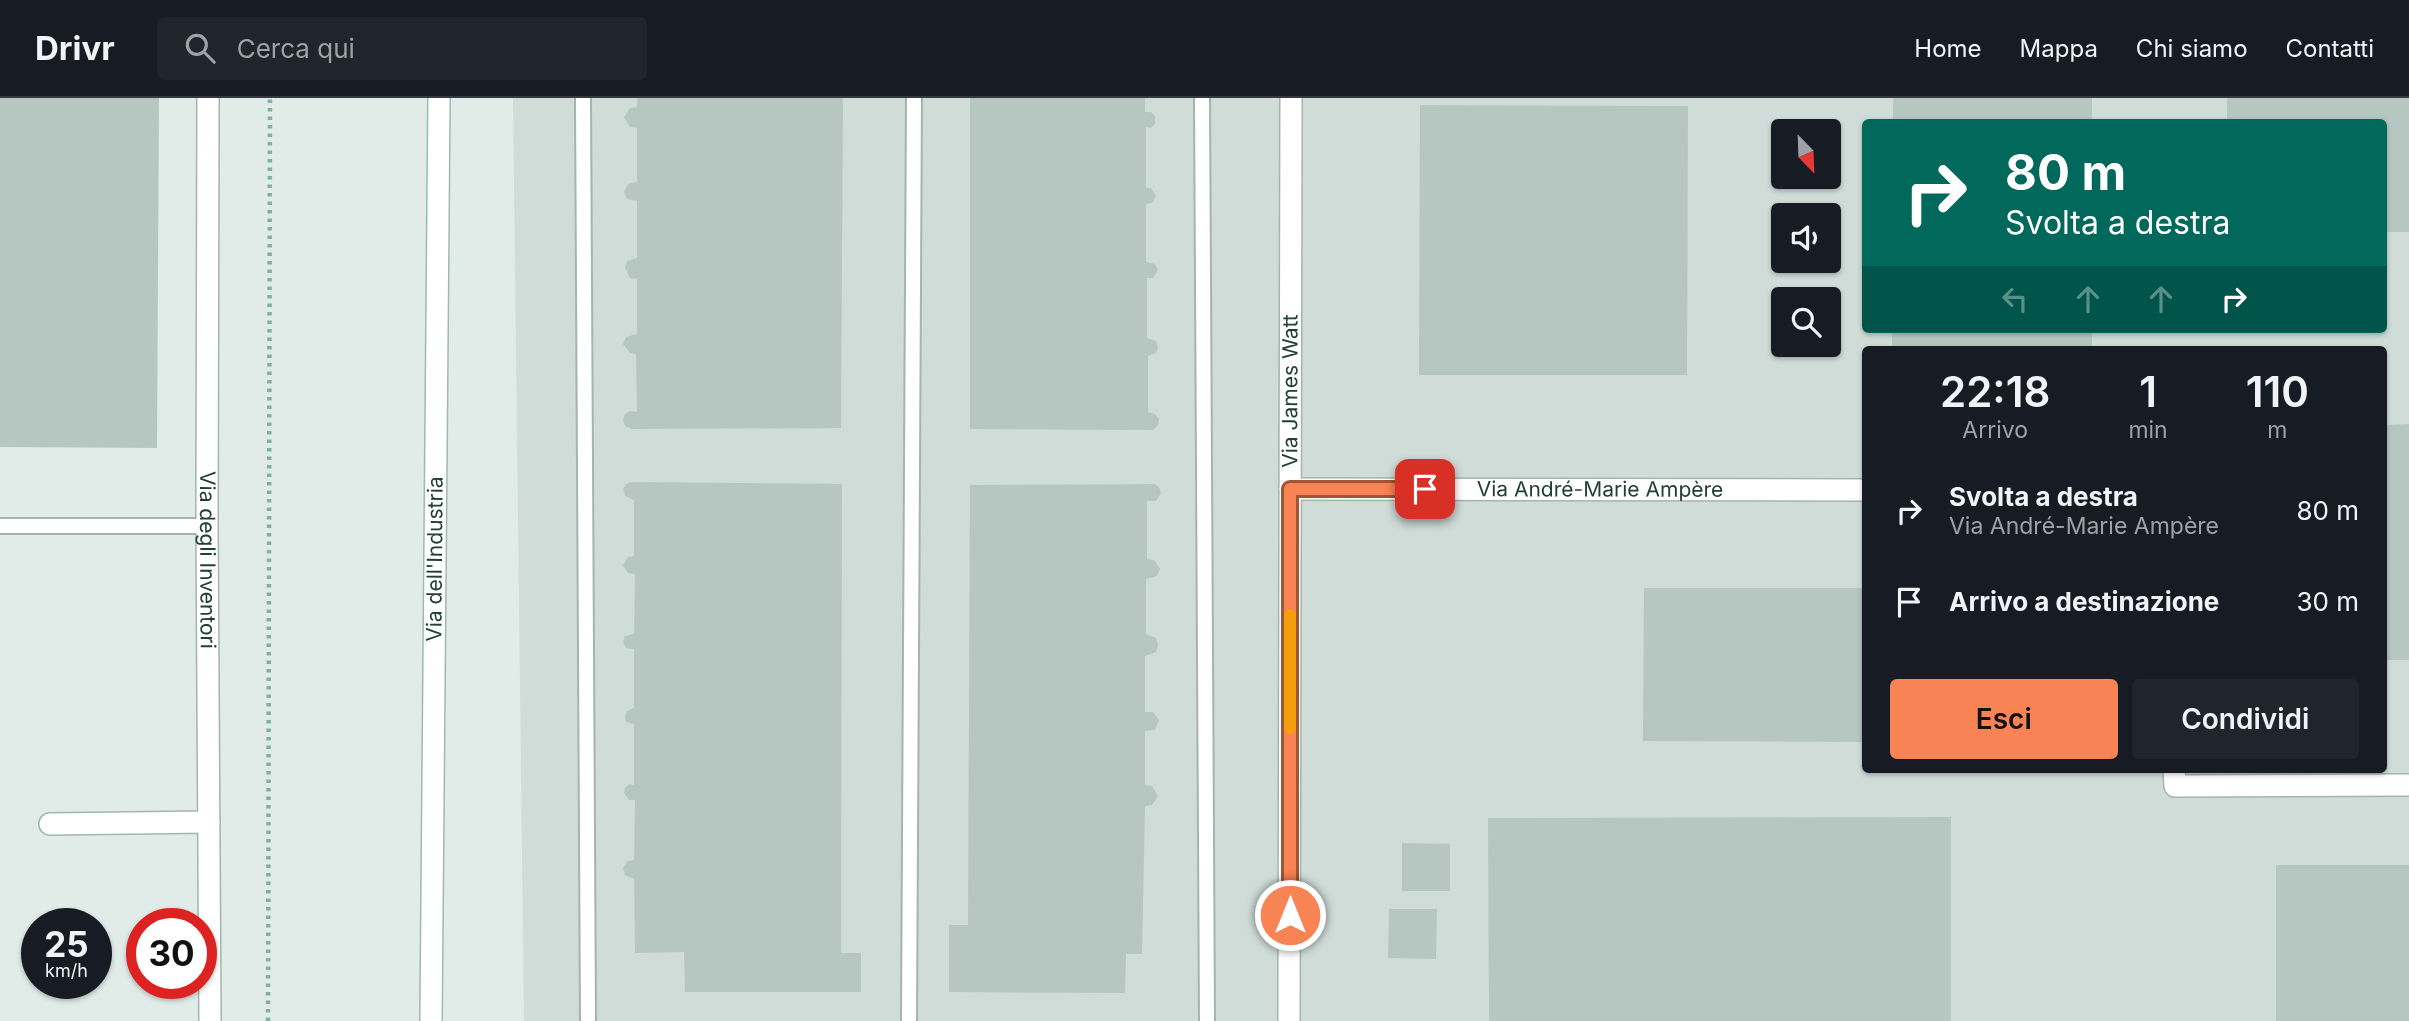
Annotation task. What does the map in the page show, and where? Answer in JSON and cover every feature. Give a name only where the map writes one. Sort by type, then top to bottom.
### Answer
[{"type":"street","name":"Via degli Inventori","points":[[208,98],[210,1021]]},
{"type":"street","name":"Via dell'Industria","points":[[431,1021],[439,98]]},
{"type":"street","name":"Via James Watt","points":[[1289,1021],[1291,98]]},
{"type":"street","name":"Via André-Marie Ampère","points":[[1290,489],[1862,490]]},
{"type":"street","points":[[2174,778],[2409,785]]},
{"type":"street","points":[[50,824],[209,822]]},
{"type":"lane","points":[[583,98],[588,1021]]},
{"type":"lane","points":[[909,1021],[914,98]]},
{"type":"lane","points":[[1202,98],[1207,1021]]},
{"type":"lane","points":[[0,526],[207,526]]},
{"type":"path","points":[[268,1021],[270,98]]},
{"type":"shaded area","points":[[513,98],[2409,98],[2409,1021],[524,1021]]},
{"type":"building","points":[[0,98],[159,98],[157,448],[0,447]]},
{"type":"building","points":[[637,98],[843,98],[841,428],[632,429],[625,426],[625,414],[630,411],[637,412],[636,354],[630,353],[623,344],[626,337],[637,334],[637,279],[630,278],[625,268],[627,261],[637,258],[637,201],[627,199],[624,192],[628,184],[637,182],[637,128],[630,127],[624,117],[630,108],[637,107]]},
{"type":"building","points":[[970,98],[1145,98],[1145,112],[1151,112],[1155,116],[1155,124],[1151,128],[1146,127],[1146,188],[1151,188],[1156,196],[1152,203],[1146,204],[1146,262],[1155,264],[1158,270],[1153,278],[1147,278],[1147,338],[1156,341],[1158,348],[1156,353],[1148,356],[1148,412],[1159,419],[1153,430],[970,429]]},
{"type":"building","points":[[1893,98],[2092,98],[2092,119],[1893,119]]},
{"type":"building","points":[[2227,98],[2409,98],[2409,232],[2387,232],[2387,119],[2227,119]]},
{"type":"building","points":[[1420,105],[1688,106],[1687,375],[1419,375]]},
{"type":"building","points":[[1892,333],[2092,333],[2092,346],[1892,346]]},
{"type":"building","points":[[2409,424],[2409,660],[2387,660],[2387,425]]},
{"type":"building","points":[[631,482],[842,484],[841,953],[861,953],[861,992],[685,992],[684,952],[635,953],[634,879],[625,875],[623,868],[628,861],[634,860],[635,800],[629,800],[624,793],[629,784],[634,785],[634,724],[626,722],[625,716],[627,711],[634,708],[634,649],[626,648],[623,642],[625,636],[634,634],[635,574],[628,573],[623,565],[628,557],[634,556],[634,500],[625,496],[623,489]]},
{"type":"building","points":[[1154,484],[1159,487],[1161,493],[1156,501],[1147,501],[1147,559],[1154,560],[1160,569],[1157,576],[1146,579],[1146,634],[1156,638],[1158,645],[1156,652],[1145,656],[1145,712],[1153,712],[1159,720],[1155,730],[1145,731],[1145,785],[1152,786],[1158,796],[1152,805],[1145,806],[1142,954],[1126,954],[1125,993],[949,992],[949,925],[968,925],[970,485]]},
{"type":"building","points":[[1644,588],[1862,588],[1862,742],[1643,741]]},
{"type":"building","points":[[1951,817],[1951,1021],[1489,1021],[1488,818]]},
{"type":"building","points":[[1402,843],[1450,844],[1450,891],[1402,891]]},
{"type":"building","points":[[2276,865],[2409,865],[2409,1021],[2276,1021]]},
{"type":"building","points":[[1389,909],[1437,909],[1436,959],[1388,958]]},
{"type":"slow traffic","points":[[1290,615],[1290,728]]},
{"type":"route","points":[[1290,915],[1290,489],[1425,489]]}]
